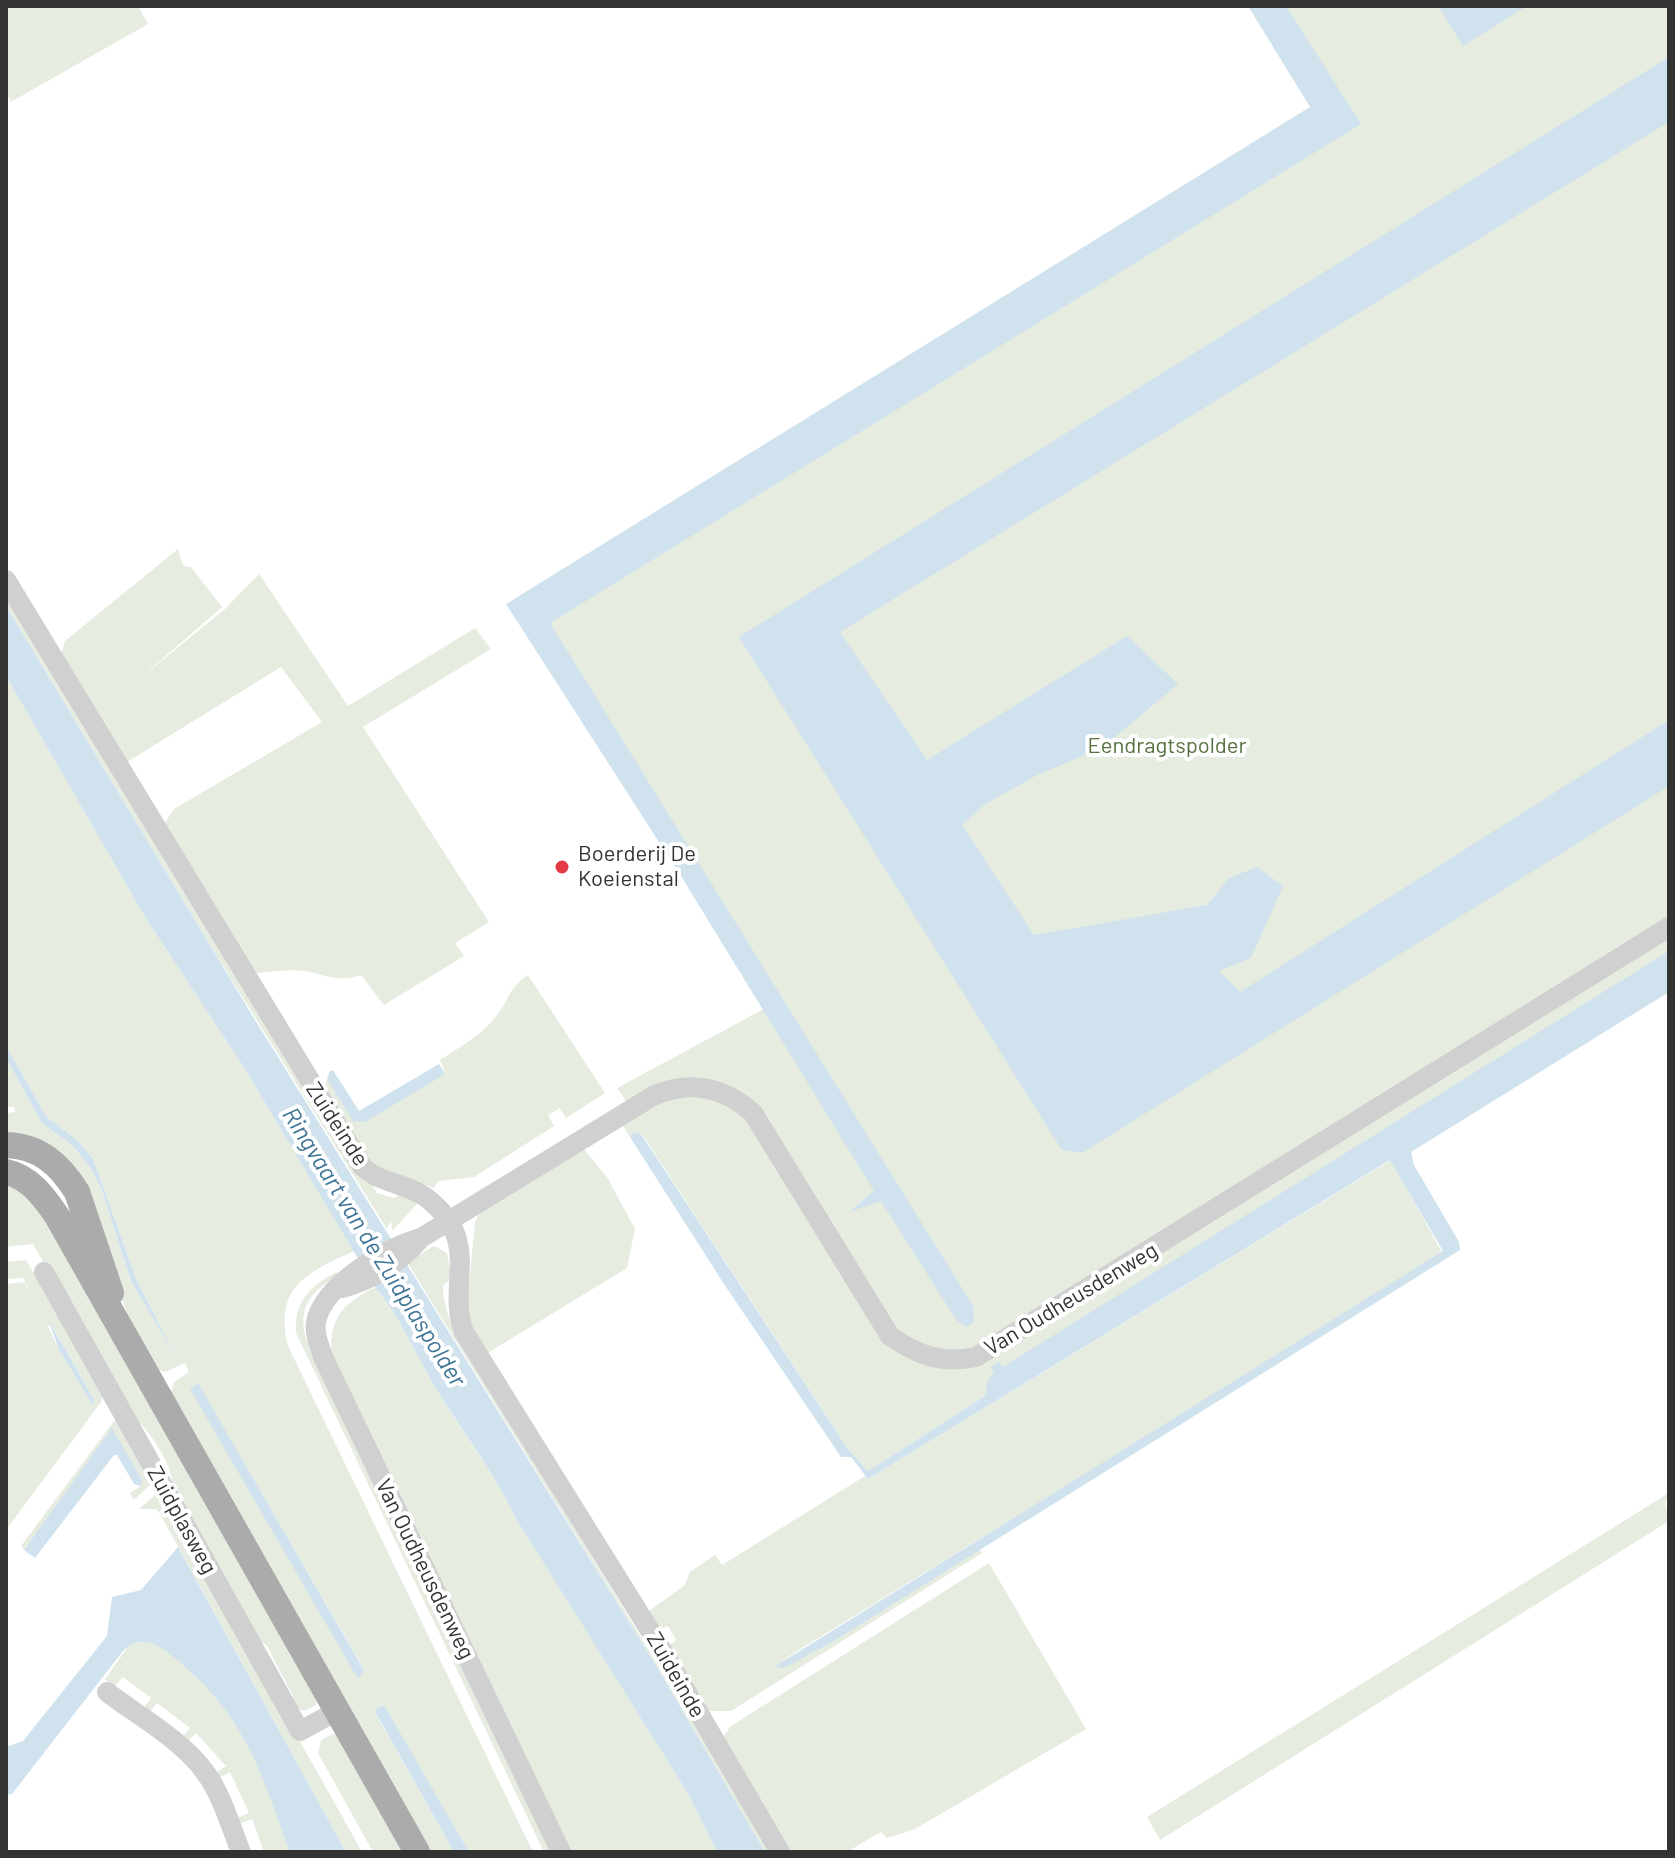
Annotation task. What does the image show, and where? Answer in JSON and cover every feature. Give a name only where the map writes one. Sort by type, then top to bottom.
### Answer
[{"type":"main road","name":"Zuidplasweg","points":[[6,1145],[42,1153],[56,1164],[77,1192],[118,1321]]},
{"type":"main road","name":"Zuidplasweg","points":[[6,1172],[28,1182],[41,1193],[118,1321],[417,1852]]},
{"type":"street","name":"Zuideinde","points":[[6,580],[362,1166],[375,1176],[416,1190],[431,1200],[448,1222],[461,1253],[459,1319],[464,1332],[659,1645],[780,1852]]},
{"type":"street","name":"Van Oudheusdenweg","points":[[561,1852],[324,1359],[316,1324],[324,1304],[340,1289],[653,1096],[678,1087],[707,1088],[732,1096],[753,1113],[890,1336],[912,1351],[939,1361],[976,1357],[1669,927]]},
{"type":"street","name":"Zuidplasweg","points":[[44,1272],[300,1731],[337,1711]]},
{"type":"street","points":[[107,1692],[186,1752],[204,1771],[221,1799],[241,1852]]},
{"type":"green space","points":[[6,6],[138,6],[148,24],[11,102],[6,93]]},
{"type":"green space","name":"Eendragtspolder","points":[[1268,6],[1669,6],[1669,957],[868,1471],[848,1449],[642,1134],[633,1132],[630,1137],[622,1124],[636,1115],[617,1088],[773,1004],[531,618],[1336,118]]},
{"type":"green space","points":[[178,549],[183,566],[191,567],[222,607],[138,680],[225,609],[259,574],[348,706],[475,628],[491,649],[363,727],[489,922],[455,943],[464,956],[384,1005],[361,975],[341,978],[297,970],[256,973],[162,827],[174,809],[322,722],[281,667],[127,762],[61,655],[65,641]]},
{"type":"green space","points":[[6,593],[377,1193],[393,1198],[401,1194],[418,1203],[392,1231],[391,1220],[387,1229],[208,942],[6,606]]},
{"type":"green space","points":[[6,676],[145,917],[245,1069],[354,1251],[309,1275],[290,1295],[285,1326],[288,1346],[533,1852],[469,1852],[383,1705],[374,1711],[454,1852],[429,1852],[171,1393],[174,1382],[189,1372],[185,1363],[165,1372],[157,1369],[129,1318],[92,1217],[6,1133],[6,1113],[15,1112],[14,1107],[6,1107],[6,1058],[42,1123],[72,1145],[90,1167],[101,1188],[131,1281],[177,1359],[137,1281],[93,1159],[77,1140],[46,1116],[6,1046]],"holes":[[[198,1384],[364,1669],[358,1678]]]},
{"type":"green space","points":[[528,975],[605,1093],[566,1118],[560,1108],[548,1115],[554,1126],[474,1177],[438,1181],[434,1188],[373,1166],[323,1091],[328,1075],[353,1121],[445,1073],[440,1060],[485,1029],[513,989]]},
{"type":"green space","points":[[583,1148],[607,1177],[635,1229],[627,1268],[486,1354],[466,1318],[475,1222],[480,1212]]},
{"type":"green space","points":[[1391,1160],[1443,1254],[794,1653],[775,1667],[834,1641],[979,1549],[982,1553],[731,1711],[706,1711],[667,1647],[676,1640],[668,1626],[658,1630],[646,1613],[684,1586],[690,1572],[715,1555],[722,1565]]},
{"type":"green space","points":[[6,1180],[32,1194],[318,1696],[316,1705],[304,1711],[292,1705],[293,1696],[267,1646],[254,1636],[173,1491],[170,1471],[159,1449],[130,1415],[33,1244],[6,1247]]},
{"type":"green space","points":[[434,1246],[447,1253],[452,1279],[443,1285],[443,1291],[454,1331],[772,1852],[765,1852],[660,1672],[407,1262]]},
{"type":"green space","points":[[26,1260],[33,1272],[37,1271],[104,1391],[101,1402],[6,1530],[6,1284],[24,1282],[33,1297],[23,1278],[6,1279],[6,1262]],"holes":[[[47,1324],[54,1329],[95,1401],[94,1405],[59,1350]]]},
{"type":"green space","points":[[337,1272],[339,1275],[314,1293],[305,1308],[306,1339],[551,1852],[544,1852],[296,1333],[298,1312],[306,1295]]},
{"type":"green space","points":[[375,1287],[399,1321],[442,1399],[687,1792],[717,1852],[571,1852],[332,1354],[333,1330],[341,1313],[347,1305]]},
{"type":"green space","points":[[114,1421],[123,1422],[153,1482],[134,1500],[130,1493],[141,1486],[106,1440],[24,1550],[21,1546]]},
{"type":"green space","points":[[1669,1493],[1665,1504],[1669,1521],[1160,1840],[1147,1817]]},
{"type":"green space","points":[[155,1495],[161,1496],[171,1511],[362,1852],[346,1852],[159,1512],[139,1509]]},
{"type":"green space","points":[[989,1563],[1086,1729],[915,1829],[887,1838],[881,1832],[847,1852],[790,1852],[722,1738],[731,1726]]},
{"type":"green space","points":[[146,1641],[156,1644],[182,1663],[222,1704],[250,1749],[290,1852],[264,1852],[252,1819],[238,1824],[237,1818],[249,1813],[230,1772],[218,1779],[215,1773],[226,1766],[196,1733],[187,1742],[182,1738],[190,1728],[157,1703],[149,1713],[143,1709],[151,1698],[123,1677],[114,1687],[105,1679],[130,1644]]},
{"type":"green space","points":[[333,1734],[341,1736],[405,1852],[373,1852],[318,1753],[321,1740]]},
{"type":"water","points":[[1248,6],[1286,6],[1361,124],[550,623],[973,1306],[974,1322],[967,1327],[957,1321],[881,1201],[849,1212],[874,1191],[684,881],[506,604],[1310,107]]},
{"type":"water","points":[[1438,6],[1527,6],[1463,46]]},
{"type":"water","points":[[1669,57],[1669,122],[840,632],[927,760],[1127,636],[1178,684],[1102,748],[1039,774],[984,805],[962,825],[1034,935],[1207,905],[1229,878],[1257,867],[1283,886],[1251,958],[1219,971],[1240,992],[1669,720],[1669,786],[1082,1153],[1062,1150],[739,637]]},
{"type":"water","name":"Ringvaart van de Zuidplaspolder","points":[[6,606],[255,1020],[660,1672],[765,1852],[717,1852],[687,1792],[442,1399],[399,1321],[375,1287],[245,1069],[145,917],[6,676]]},
{"type":"water","points":[[1669,951],[1669,992],[1411,1152],[1414,1165],[1459,1242],[1460,1250],[834,1641],[784,1668],[774,1667],[1443,1251],[1390,1160],[868,1479],[851,1457],[841,1457],[724,1284],[630,1137],[633,1132],[641,1134],[848,1449],[868,1471],[985,1396],[988,1380],[994,1372],[991,1367],[999,1362],[1003,1367]]},
{"type":"water","points":[[6,1046],[46,1116],[77,1140],[93,1159],[137,1281],[177,1359],[131,1281],[101,1188],[90,1167],[72,1145],[42,1123],[6,1058]]},
{"type":"water","points":[[439,1064],[445,1074],[365,1122],[353,1121],[328,1080],[329,1072],[333,1070],[359,1111]]},
{"type":"water","points":[[49,1321],[95,1401],[93,1405],[59,1350]]},
{"type":"water","points":[[198,1383],[364,1670],[358,1679],[190,1389]]},
{"type":"water","points":[[112,1428],[142,1480],[141,1486],[134,1484],[117,1455],[114,1455],[35,1558],[24,1550]]},
{"type":"water","points":[[178,1547],[346,1852],[290,1852],[258,1768],[233,1721],[196,1677],[165,1650],[147,1642],[135,1643],[123,1651],[12,1794],[6,1795],[6,1747],[23,1741],[107,1636],[112,1597],[141,1590]]},
{"type":"water","points":[[384,1705],[469,1852],[454,1852],[374,1710]]},
{"type":"place","name":"Boerderij De Koeienstal","points":[[562,867]]}]
